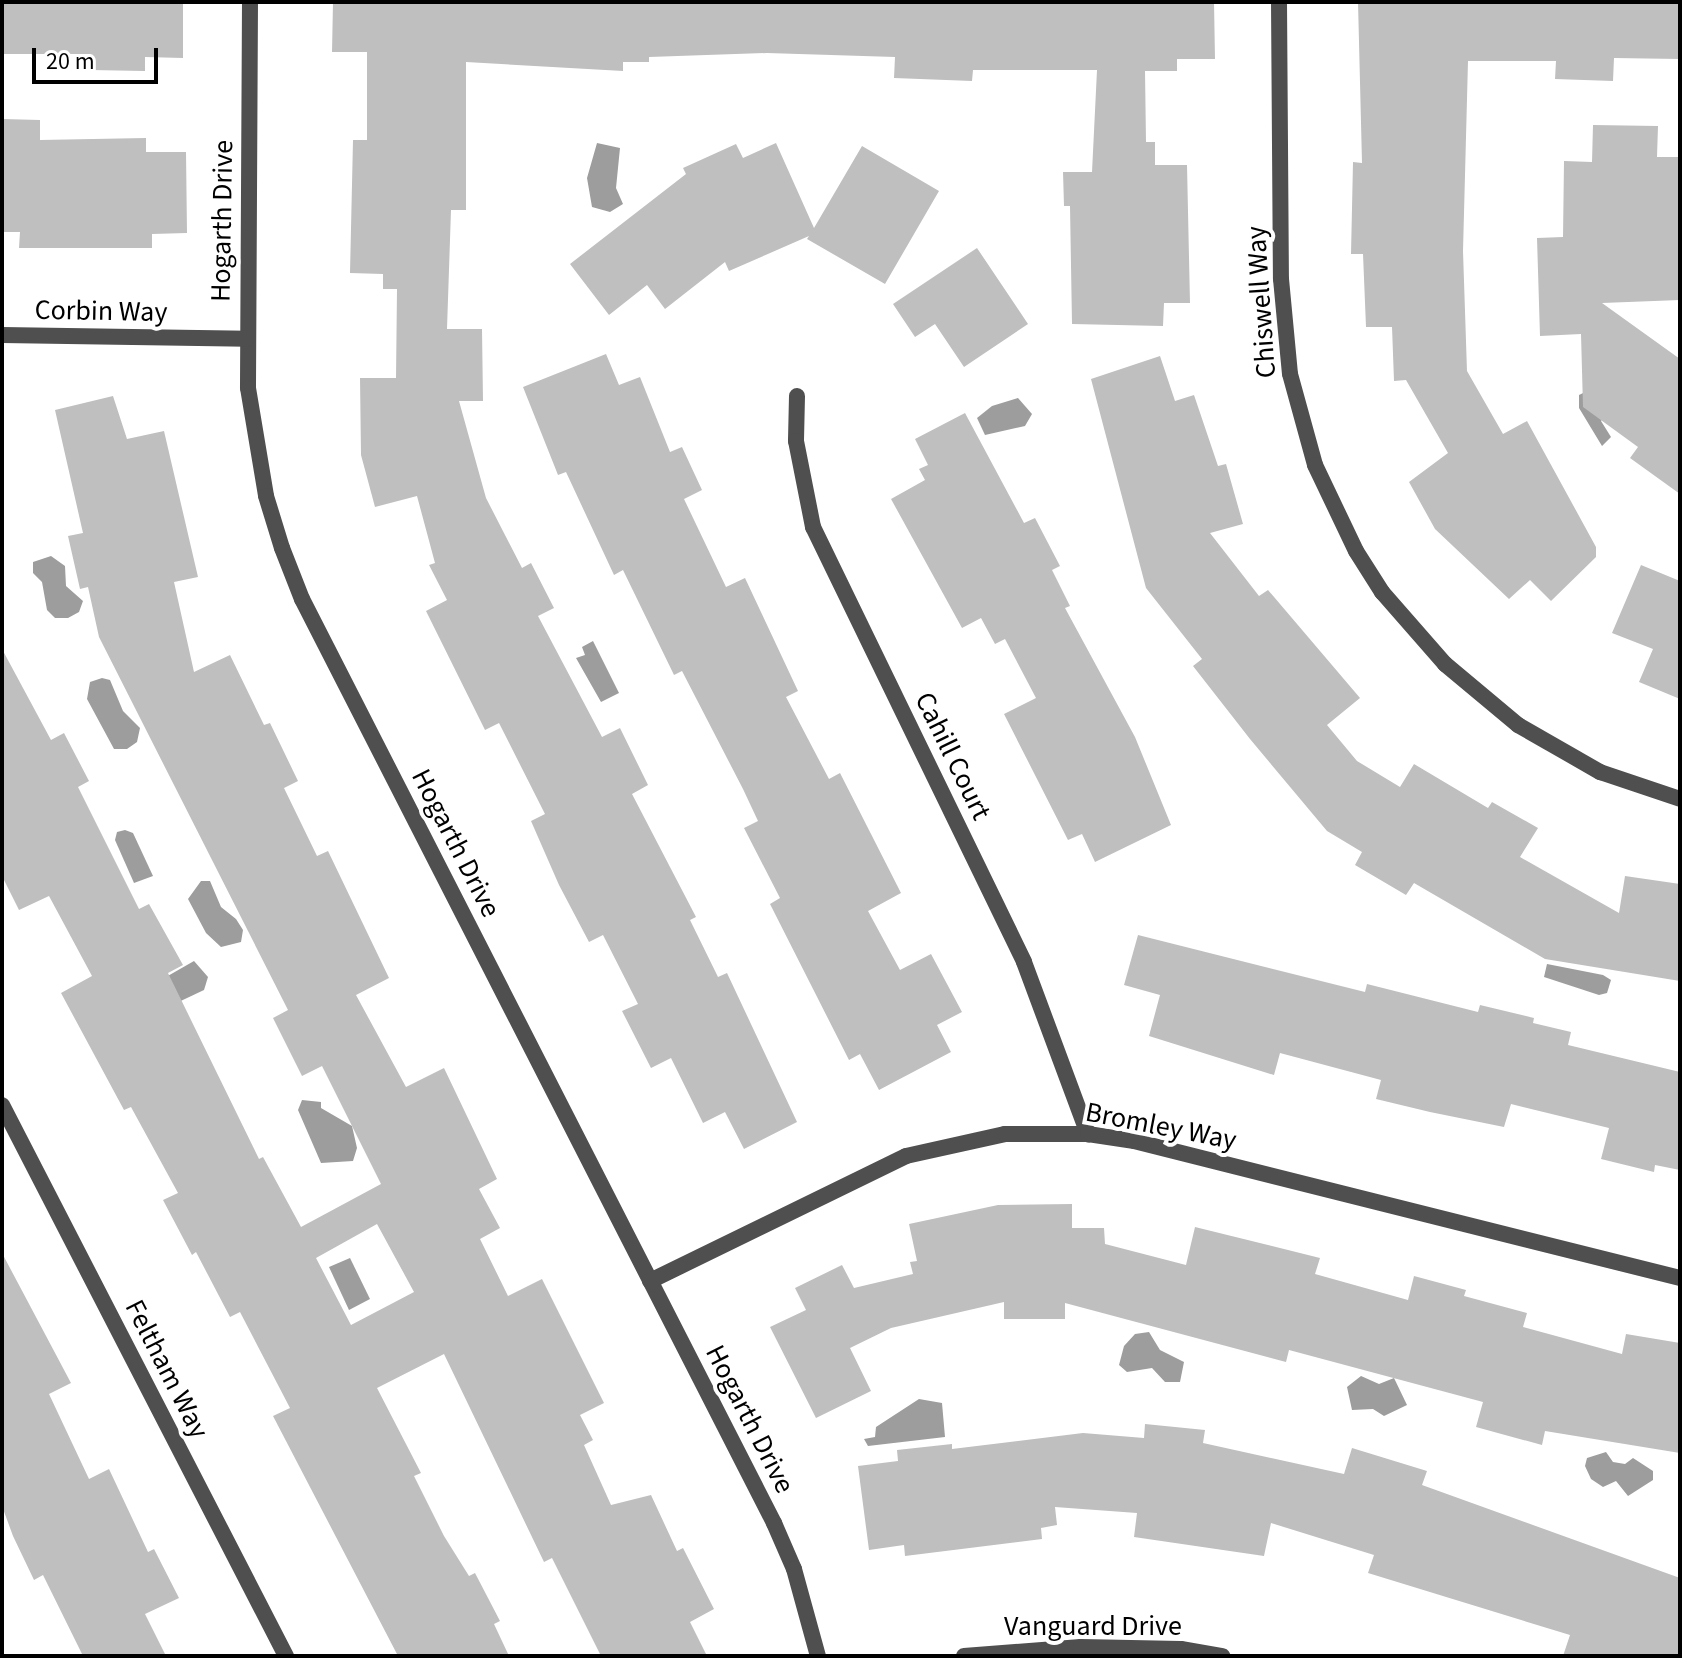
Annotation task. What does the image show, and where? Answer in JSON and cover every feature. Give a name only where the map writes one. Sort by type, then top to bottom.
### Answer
[{"type":"street","name":"Hogarth Drive","points":[[250,2],[247,339],[253,429],[266,496],[302,599],[774,1523],[794,1569],[818,1656]]},
{"type":"street","name":"Chiswell Way","points":[[1279,2],[1281,279],[1290,374],[1315,465],[1356,551],[1412,629],[1505,715],[1600,772],[1680,799]]},
{"type":"street","name":"Corbin Way","points":[[2,335],[247,339]]},
{"type":"street","name":"Cahill Court","points":[[797,396],[796,441],[813,527],[1024,962],[1088,1134]]},
{"type":"street","name":"Feltham Way","points":[[2,1105],[286,1656]]},
{"type":"street","name":"Bromley Way","points":[[650,1281],[906,1156],[1005,1134],[1088,1134],[1680,1278]]},
{"type":"street","name":"Vanguard Drive","points":[[964,1656],[1081,1647],[1181,1649],[1222,1656]]},
{"type":"shaded area","points":[[597,143],[620,148],[616,188],[623,204],[610,212],[592,207],[587,178]]},
{"type":"shaded area","points":[[1612,379],[1623,391],[1601,421],[1611,437],[1602,446],[1579,408],[1579,395]]},
{"type":"shaded area","points":[[1018,398],[1032,414],[1025,426],[985,435],[977,418],[992,406]]},
{"type":"shaded area","points":[[51,556],[65,566],[66,586],[83,601],[79,612],[68,618],[55,618],[47,610],[42,582],[33,573],[33,562]]},
{"type":"shaded area","points":[[593,641],[619,693],[601,702],[576,658],[585,655],[582,647]]},
{"type":"shaded area","points":[[102,678],[110,680],[123,711],[140,728],[137,742],[127,749],[114,749],[87,699],[90,682]]},
{"type":"shaded area","points":[[125,830],[133,833],[153,876],[134,883],[115,840],[117,832]]},
{"type":"shaded area","points":[[201,881],[210,881],[221,907],[236,919],[243,930],[241,942],[221,947],[206,933],[188,899]]},
{"type":"shaded area","points":[[194,961],[208,977],[204,990],[168,1007],[166,977]]},
{"type":"shaded area","points":[[1547,964],[1603,975],[1611,980],[1607,993],[1599,995],[1544,977]]},
{"type":"shaded area","points":[[302,1100],[321,1102],[321,1108],[352,1126],[357,1148],[353,1161],[321,1163],[298,1110]]},
{"type":"shaded area","points":[[350,1258],[370,1299],[349,1310],[329,1267]]},
{"type":"shaded area","points":[[1149,1332],[1160,1350],[1184,1362],[1180,1382],[1165,1382],[1152,1368],[1127,1372],[1119,1365],[1124,1346],[1135,1334]]},
{"type":"shaded area","points":[[1361,1376],[1379,1384],[1394,1378],[1407,1405],[1384,1416],[1373,1409],[1352,1410],[1347,1387]]},
{"type":"shaded area","points":[[919,1399],[942,1403],[945,1437],[868,1446],[864,1439],[875,1437],[876,1427]]},
{"type":"shaded area","points":[[1606,1452],[1613,1462],[1625,1464],[1633,1458],[1653,1471],[1653,1480],[1628,1496],[1616,1481],[1603,1487],[1591,1479],[1585,1466],[1587,1458]]},
{"type":"building","points":[[2,2],[183,2],[183,58],[145,57],[145,71],[91,70],[91,54],[2,54]]},
{"type":"building","points":[[333,2],[1214,2],[1215,59],[1177,59],[1177,71],[1145,71],[1146,142],[1155,142],[1155,165],[1187,165],[1190,303],[1164,303],[1163,326],[1072,324],[1070,206],[1064,206],[1063,172],[1092,172],[1097,70],[973,70],[972,81],[894,78],[895,57],[767,53],[649,57],[649,62],[623,62],[623,71],[466,62],[466,210],[451,210],[447,329],[482,329],[483,401],[459,401],[486,498],[522,568],[531,563],[554,608],[538,616],[602,737],[620,728],[648,785],[632,794],[696,917],[690,920],[718,977],[727,973],[797,1122],[744,1149],[725,1112],[703,1123],[671,1058],[651,1068],[622,1011],[638,1004],[603,935],[589,942],[559,885],[531,821],[545,814],[499,723],[485,730],[426,611],[447,600],[429,565],[435,563],[417,496],[375,507],[361,455],[360,378],[396,378],[397,289],[383,289],[383,274],[350,273],[353,140],[367,140],[367,52],[332,52]]},
{"type":"building","points":[[1358,2],[1680,2],[1680,59],[1614,58],[1613,81],[1555,79],[1556,61],[1468,61],[1463,251],[1467,371],[1503,434],[1527,421],[1596,547],[1596,557],[1551,601],[1530,580],[1509,599],[1435,529],[1409,482],[1448,453],[1406,380],[1394,381],[1392,327],[1366,327],[1363,254],[1351,254],[1353,162],[1362,163]]},
{"type":"building","points":[[2,119],[40,120],[40,140],[146,138],[146,152],[186,152],[187,233],[152,234],[152,248],[19,248],[20,232],[2,232]]},
{"type":"building","points":[[1593,125],[1658,126],[1657,157],[1680,157],[1680,300],[1602,303],[1680,359],[1680,494],[1630,458],[1638,447],[1583,407],[1581,334],[1540,336],[1537,238],[1563,237],[1564,161],[1592,162]]},
{"type":"building","points":[[776,143],[814,228],[862,146],[939,191],[885,284],[807,239],[809,236],[729,271],[725,262],[665,309],[647,285],[609,315],[570,264],[686,174],[683,168],[736,144],[743,158]]},
{"type":"building","points":[[977,248],[1028,324],[964,367],[935,324],[915,337],[893,304]]},
{"type":"building","points":[[606,354],[619,385],[640,377],[670,452],[682,447],[702,490],[684,499],[726,587],[745,578],[798,691],[786,697],[829,779],[840,773],[901,893],[868,911],[900,970],[931,954],[962,1012],[937,1025],[951,1052],[879,1090],[860,1054],[849,1060],[770,904],[780,898],[744,828],[758,821],[743,789],[682,671],[674,675],[623,570],[614,575],[566,472],[558,475],[523,387]]},
{"type":"building","points":[[1160,356],[1175,401],[1194,395],[1218,466],[1226,464],[1243,524],[1210,533],[1259,596],[1268,590],[1360,698],[1327,725],[1357,761],[1400,787],[1414,764],[1488,808],[1492,802],[1538,828],[1520,857],[1619,913],[1625,876],[1680,884],[1680,981],[1545,959],[1414,883],[1406,895],[1355,865],[1362,852],[1327,831],[1250,739],[1193,666],[1202,659],[1146,588],[1091,379]]},
{"type":"building","points":[[113,396],[127,439],[164,431],[198,577],[174,582],[194,672],[230,655],[264,725],[270,723],[298,781],[284,788],[317,856],[328,851],[389,978],[356,995],[406,1087],[444,1068],[497,1179],[479,1189],[500,1228],[480,1239],[508,1296],[542,1279],[604,1403],[580,1415],[593,1440],[584,1445],[611,1505],[651,1495],[677,1551],[683,1548],[714,1609],[690,1622],[707,1656],[601,1656],[552,1558],[544,1562],[444,1354],[377,1388],[421,1473],[414,1476],[444,1536],[469,1576],[475,1573],[500,1621],[494,1624],[509,1656],[398,1656],[273,1416],[290,1408],[240,1312],[230,1317],[196,1252],[192,1255],[163,1200],[178,1193],[131,1107],[124,1110],[61,993],[92,976],[49,896],[19,910],[2,876],[2,649],[51,740],[64,733],[89,781],[78,787],[139,909],[149,904],[183,965],[168,973],[259,1159],[263,1157],[301,1227],[381,1184],[322,1066],[302,1076],[273,1018],[288,1010],[99,637],[88,587],[80,589],[68,536],[83,533],[55,410]],"holes":[[[377,1224],[414,1292],[351,1325],[316,1258]]]},
{"type":"building","points":[[965,413],[1024,523],[1035,518],[1060,566],[1052,570],[1070,606],[1065,608],[1135,737],[1171,825],[1095,862],[1082,834],[1068,840],[1004,714],[1036,698],[1005,639],[995,644],[981,618],[962,628],[891,499],[925,480],[919,469],[928,465],[915,439]]},
{"type":"building","points":[[1641,565],[1680,581],[1680,699],[1639,682],[1653,649],[1612,633]]},
{"type":"building","points":[[1138,935],[1365,992],[1367,984],[1478,1012],[1480,1005],[1534,1018],[1533,1023],[1571,1032],[1568,1045],[1680,1072],[1680,1170],[1655,1165],[1654,1172],[1601,1159],[1609,1128],[1511,1104],[1504,1127],[1376,1099],[1381,1080],[1280,1053],[1274,1075],[1149,1036],[1160,995],[1124,985]]},
{"type":"building","points":[[1072,1204],[1072,1228],[1104,1228],[1105,1244],[1186,1265],[1195,1227],[1320,1258],[1315,1274],[1408,1300],[1414,1276],[1466,1290],[1464,1296],[1527,1313],[1523,1327],[1622,1354],[1626,1334],[1680,1343],[1680,1453],[1545,1431],[1542,1445],[1476,1427],[1483,1402],[1289,1350],[1286,1362],[1065,1303],[1065,1319],[1004,1319],[1004,1302],[891,1328],[850,1348],[871,1391],[816,1418],[770,1327],[806,1310],[795,1288],[842,1265],[854,1288],[913,1274],[910,1262],[917,1261],[909,1224],[998,1205]]},
{"type":"building","points":[[2,1253],[71,1383],[49,1394],[89,1479],[109,1469],[148,1552],[154,1549],[179,1598],[145,1614],[166,1656],[83,1656],[43,1575],[34,1580],[13,1536],[2,1506]]},
{"type":"building","points":[[1145,1424],[1205,1430],[1203,1443],[1344,1474],[1352,1448],[1427,1471],[1422,1485],[1680,1578],[1680,1656],[1563,1656],[1570,1635],[1368,1573],[1374,1555],[1271,1523],[1264,1556],[1134,1537],[1137,1513],[1055,1507],[1057,1525],[1041,1528],[1042,1539],[905,1556],[904,1545],[869,1550],[858,1466],[898,1461],[897,1450],[952,1444],[952,1449],[1083,1433],[1144,1438]]}]
